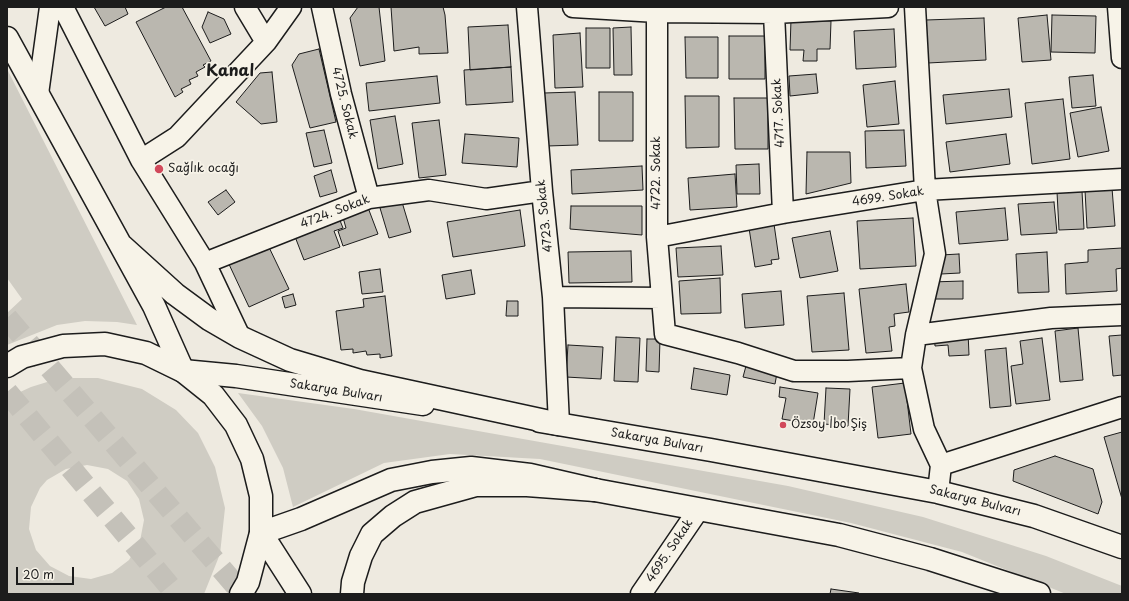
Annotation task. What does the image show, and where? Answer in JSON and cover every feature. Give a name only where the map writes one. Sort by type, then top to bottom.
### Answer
[{"type":"main road","points":[[7,38],[154,306],[183,371]]},
{"type":"main road","points":[[122,246],[175,294],[209,319],[240,337],[290,360],[360,381],[559,424]]},
{"type":"main road","points":[[7,366],[22,357],[63,346],[105,344],[146,353],[183,371],[212,395],[239,432],[252,459],[261,496],[261,533],[248,582],[241,594]]},
{"type":"main road","name":"Sakarya Bulvarı","points":[[183,371],[236,376],[559,424],[711,450],[938,492],[1034,516],[1122,547]]},
{"type":"main road","points":[[261,533],[301,519],[390,480],[432,472],[471,468],[530,474],[595,490],[839,535],[930,560],[1039,594]]},
{"type":"main road","points":[[352,594],[353,582],[361,556],[372,534],[393,516],[415,502],[476,486],[527,484],[595,490]]},
{"type":"main road","points":[[261,533],[300,594]]},
{"type":"street","points":[[38,94],[50,7]]},
{"type":"street","points":[[63,7],[141,160],[204,263],[240,337]]},
{"type":"street","points":[[245,7],[266,42]]},
{"type":"street","points":[[141,160],[177,137],[266,42],[291,7]]},
{"type":"street","name":"4725. Sokak","points":[[322,7],[341,94],[369,198]]},
{"type":"street","name":"4723. Sokak","points":[[527,7],[542,190],[553,297],[559,424]]},
{"type":"street","points":[[573,7],[657,12],[774,13],[804,9],[888,7]]},
{"type":"street","points":[[915,7],[924,190],[935,254],[916,335],[911,368],[924,429],[941,465],[938,492]]},
{"type":"street","points":[[1118,7],[1122,58]]},
{"type":"street","name":"4722. Sokak","points":[[657,12],[657,237],[665,334],[738,353],[794,371],[848,371],[911,368]]},
{"type":"street","name":"4717. Sokak","points":[[774,13],[783,213]]},
{"type":"street","name":"4699. Sokak","points":[[657,237],[783,213],[924,190],[1122,179]]},
{"type":"street","name":"4724. Sokak","points":[[204,263],[369,198],[429,190],[486,199],[542,190]]},
{"type":"street","points":[[553,297],[662,298]]},
{"type":"street","points":[[916,335],[1052,318],[1122,315]]},
{"type":"street","points":[[941,465],[1122,408]]},
{"type":"street","name":"4695. Sokak","points":[[641,594],[699,509]]},
{"type":"shaded area","points":[[7,69],[137,325],[117,322],[85,321],[57,325],[7,345],[7,313],[22,299],[7,278]]},
{"type":"shaded area","points":[[60,378],[98,378],[142,389],[176,410],[198,433],[215,467],[225,508],[220,554],[204,594],[7,594],[7,398],[31,387]],"holes":[[[87,465],[108,469],[127,481],[139,499],[144,520],[140,541],[129,560],[112,573],[91,579],[69,576],[50,566],[36,550],[29,529],[31,507],[40,488],[47,480],[66,469]]]},
{"type":"shaded area","points":[[238,393],[354,409],[788,486],[923,517],[1046,556],[1122,586],[1122,594],[1066,594],[962,552],[851,523],[540,459],[450,454],[384,463],[293,507],[283,468],[262,426]]},
{"type":"building","points":[[94,7],[125,7],[128,14],[105,26]]},
{"type":"building","points":[[166,7],[182,7],[211,61],[203,65],[205,67],[196,72],[198,76],[189,80],[191,84],[181,89],[183,92],[175,97],[136,22]]},
{"type":"building","points":[[358,7],[379,7],[385,61],[360,66],[350,18]]},
{"type":"building","points":[[391,7],[443,7],[448,53],[419,54],[419,47],[394,51]]},
{"type":"building","points":[[208,12],[224,19],[231,34],[210,43],[202,27]]},
{"type":"building","points":[[1047,15],[1051,60],[1022,62],[1018,18]]},
{"type":"building","points":[[1052,15],[1096,16],[1095,53],[1051,52]]},
{"type":"building","points":[[984,18],[986,60],[928,63],[926,20]]},
{"type":"building","points":[[791,20],[831,21],[830,49],[817,49],[817,61],[803,61],[804,50],[790,50]]},
{"type":"building","points":[[508,25],[511,67],[470,70],[468,27]]},
{"type":"building","points":[[631,27],[632,75],[614,75],[613,28]]},
{"type":"building","points":[[586,28],[610,28],[610,68],[586,68]]},
{"type":"building","points":[[894,29],[896,67],[856,69],[854,31]]},
{"type":"building","points":[[580,33],[583,87],[555,88],[553,35]]},
{"type":"building","points":[[729,36],[765,36],[765,79],[729,79]]},
{"type":"building","points":[[685,37],[718,37],[718,78],[686,78]]},
{"type":"building","points":[[319,49],[336,122],[310,128],[292,65],[299,54]]},
{"type":"building","points":[[511,67],[513,102],[466,105],[464,70]]},
{"type":"building","points":[[272,72],[277,122],[261,124],[236,102],[260,73]]},
{"type":"building","points":[[816,74],[818,93],[790,96],[789,76]]},
{"type":"building","points":[[1093,75],[1096,106],[1072,108],[1069,77]]},
{"type":"building","points":[[437,76],[440,103],[369,111],[366,83]]},
{"type":"building","points":[[895,81],[899,124],[867,127],[863,85]]},
{"type":"building","points":[[1009,89],[1012,117],[946,124],[943,95]]},
{"type":"building","points":[[575,92],[578,145],[547,146],[544,93]]},
{"type":"building","points":[[599,92],[633,92],[633,141],[599,141]]},
{"type":"building","points":[[685,96],[719,96],[719,147],[686,148]]},
{"type":"building","points":[[734,98],[768,98],[768,149],[735,149]]},
{"type":"building","points":[[1063,99],[1070,159],[1032,164],[1025,103]]},
{"type":"building","points":[[1101,107],[1109,151],[1078,157],[1070,113]]},
{"type":"building","points":[[395,116],[403,164],[378,169],[370,120]]},
{"type":"building","points":[[439,120],[446,175],[419,178],[412,123]]},
{"type":"building","points":[[324,130],[332,163],[314,167],[306,133]]},
{"type":"building","points":[[904,130],[906,166],[866,168],[865,131]]},
{"type":"building","points":[[465,134],[519,138],[517,167],[462,163]]},
{"type":"building","points":[[1006,134],[1010,164],[950,172],[946,142]]},
{"type":"building","points":[[807,152],[850,152],[851,183],[806,194]]},
{"type":"building","points":[[759,164],[760,194],[737,194],[736,165]]},
{"type":"building","points":[[642,166],[643,190],[572,194],[571,170]]},
{"type":"building","points":[[331,170],[337,192],[320,197],[314,176]]},
{"type":"building","points":[[735,174],[737,207],[690,210],[688,178]]},
{"type":"building","points":[[1112,188],[1115,226],[1087,228],[1085,190]]},
{"type":"building","points":[[226,190],[235,202],[218,215],[208,202]]},
{"type":"building","points":[[1082,191],[1084,229],[1059,230],[1057,192]]},
{"type":"building","points":[[402,202],[411,232],[389,238],[380,208]]},
{"type":"building","points":[[1054,202],[1057,233],[1021,235],[1018,204]]},
{"type":"building","points":[[367,205],[378,234],[343,246],[338,231],[346,228],[342,214]]},
{"type":"building","points":[[571,206],[642,206],[642,235],[570,229]]},
{"type":"building","points":[[1005,208],[1008,240],[959,244],[956,212]]},
{"type":"building","points":[[520,210],[525,246],[453,257],[447,222]]},
{"type":"building","points":[[339,218],[343,228],[334,231],[340,247],[304,260],[294,234]]},
{"type":"building","points":[[913,218],[916,266],[860,269],[857,221]]},
{"type":"building","points":[[774,224],[779,259],[771,260],[772,264],[755,267],[749,228]]},
{"type":"building","points":[[830,231],[838,271],[800,278],[792,238]]},
{"type":"building","points":[[266,241],[289,289],[249,307],[227,260]]},
{"type":"building","points":[[721,246],[723,275],[678,277],[676,248]]},
{"type":"building","points":[[1122,248],[1122,268],[1116,269],[1117,291],[1066,294],[1065,264],[1088,262],[1088,250]]},
{"type":"building","points":[[631,251],[632,282],[569,283],[568,252]]},
{"type":"building","points":[[1047,252],[1049,292],[1018,293],[1016,254]]},
{"type":"building","points":[[959,254],[960,273],[941,274],[941,255]]},
{"type":"building","points":[[380,269],[383,292],[362,294],[359,272]]},
{"type":"building","points":[[471,270],[475,294],[446,299],[442,275]]},
{"type":"building","points":[[720,278],[721,313],[681,314],[679,281]]},
{"type":"building","points":[[963,281],[963,299],[931,299],[931,282]]},
{"type":"building","points":[[906,284],[909,312],[894,314],[895,326],[889,327],[892,351],[866,353],[859,289]]},
{"type":"building","points":[[781,291],[784,325],[745,328],[742,294]]},
{"type":"building","points":[[844,293],[849,350],[812,352],[807,296]]},
{"type":"building","points":[[293,294],[296,305],[285,308],[282,297]]},
{"type":"building","points":[[385,296],[392,356],[380,358],[380,354],[367,355],[366,351],[353,353],[353,349],[341,350],[336,311],[364,307],[363,299]]},
{"type":"building","points":[[507,301],[518,301],[518,316],[506,316]]},
{"type":"building","points":[[1078,328],[1083,380],[1060,382],[1055,331]]},
{"type":"building","points":[[968,332],[969,355],[949,356],[948,345],[935,346],[934,333]]},
{"type":"building","points":[[1122,335],[1122,375],[1113,376],[1109,336]]},
{"type":"building","points":[[616,337],[640,338],[638,382],[614,381]]},
{"type":"building","points":[[1042,338],[1050,400],[1016,404],[1011,366],[1023,364],[1020,341]]},
{"type":"building","points":[[647,339],[660,339],[659,372],[646,371]]},
{"type":"building","points":[[568,345],[603,347],[601,379],[566,377]]},
{"type":"building","points":[[1006,348],[1011,406],[990,408],[985,350]]},
{"type":"building","points":[[746,366],[777,373],[775,384],[743,377]]},
{"type":"building","points":[[694,368],[730,375],[727,395],[691,389]]},
{"type":"building","points":[[905,383],[911,434],[878,438],[872,387]]},
{"type":"building","points":[[780,387],[818,393],[813,424],[782,419],[786,398],[779,397]]},
{"type":"building","points":[[826,388],[850,389],[848,426],[824,424]]},
{"type":"building","points":[[1122,432],[1122,499],[1104,437]]},
{"type":"building","points":[[1055,456],[1093,469],[1102,502],[1098,514],[1013,481],[1014,470]]},
{"type":"building","points":[[831,589],[859,593],[859,594],[830,594]]},
{"type":"tunnel","points":[[7,318],[243,594]]},
{"type":"tunnel","points":[[7,392],[176,594]]},
{"type":"place","name":"Sağlık ocağı","points":[[159,169]]},
{"type":"place","name":"Özsoy İbo Şiş","points":[[783,425]]},
{"type":"district","name":"Kanal","points":[[230,72]]}]
